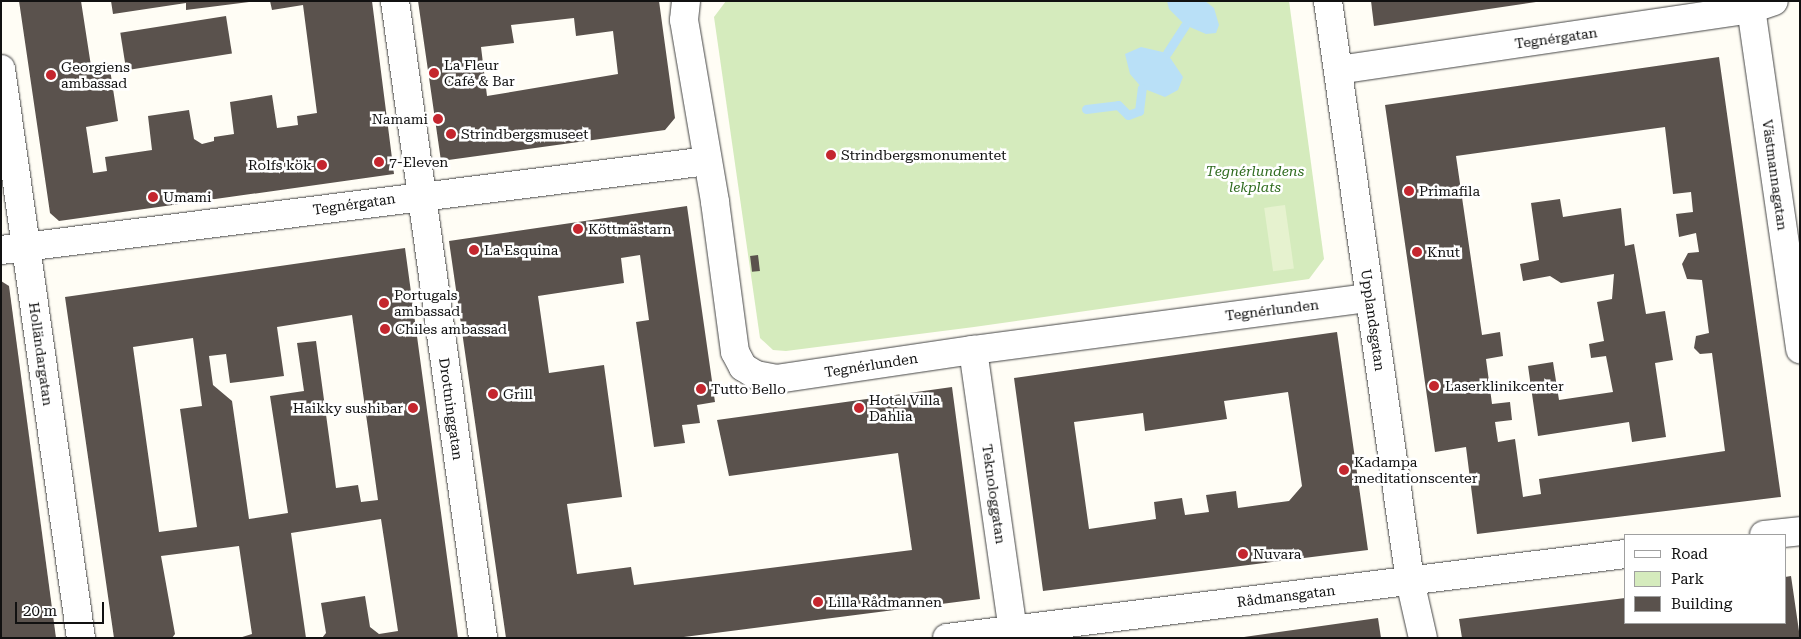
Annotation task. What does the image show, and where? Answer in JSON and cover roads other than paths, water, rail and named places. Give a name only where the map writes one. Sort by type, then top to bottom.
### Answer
[{"type":"street","name":"Drottninggatan","points":[[395,1],[483,638]]},
{"type":"street","name":"Tegnérlunden","points":[[686,1],[684,20],[735,352],[743,367],[756,375],[776,379],[973,350],[1370,298]]},
{"type":"street","name":"Upplandsgatan","points":[[1328,1],[1410,581],[1423,638]]},
{"type":"street","name":"Tegnérgatan","points":[[1338,70],[1758,4]]},
{"type":"street","name":"Västmannagatan","points":[[1758,4],[1800,350]]},
{"type":"street","name":"Holländargatan","points":[[1,69],[13,249],[81,638]]},
{"type":"street","name":"Tegnérgatan","points":[[13,249],[421,194],[707,161]]},
{"type":"street","name":"Teknologgatan","points":[[973,350],[1014,634]]},
{"type":"street","points":[[1773,534],[1800,531]]},
{"type":"street","name":"Rådmansgatan","points":[[947,638],[1014,634],[1624,554]]},
{"type":"water","points":[[1167,1],[1205,1],[1214,8],[1219,25],[1216,33],[1206,34],[1185,25],[1169,9]]},
{"type":"water","points":[[1141,47],[1167,53],[1183,77],[1178,90],[1165,97],[1142,88],[1130,74],[1125,54]]},
{"type":"waterway","points":[[1167,53],[1185,25]]},
{"type":"waterway","points":[[1086,109],[1118,105],[1128,115],[1139,111],[1142,88]]},
{"type":"place","name":"La Fleur Café & Bar","points":[[434,73]]},
{"type":"place","name":"Georgiens ambassad","points":[[51,75]]},
{"type":"place","name":"Namami","points":[[438,119]]},
{"type":"place","name":"Strindbergsmuseet","points":[[451,134]]},
{"type":"place","name":"Strindbergsmonumentet","points":[[831,155]]},
{"type":"place","name":"7-Eleven","points":[[379,162]]},
{"type":"place","name":"Rolfs kök","points":[[322,165]]},
{"type":"place","name":"Primafila","points":[[1409,191]]},
{"type":"place","name":"Umami","points":[[153,197]]},
{"type":"place","name":"Köttmästarn","points":[[578,229]]},
{"type":"place","name":"La Esquina","points":[[474,250]]},
{"type":"place","name":"Knut","points":[[1417,252]]},
{"type":"place","name":"Portugals ambassad","points":[[384,303]]},
{"type":"place","name":"Chiles ambassad","points":[[385,329]]},
{"type":"place","name":"Laserklinikcenter","points":[[1434,386]]},
{"type":"place","name":"Tutto Bello","points":[[701,389]]},
{"type":"place","name":"Grill","points":[[493,394]]},
{"type":"place","name":"Haikky sushibar","points":[[413,408]]},
{"type":"place","name":"Hotel Villa Dahlia","points":[[859,408]]},
{"type":"place","name":"Kadampa meditationscenter","points":[[1344,470]]},
{"type":"place","name":"Nuvara","points":[[1243,554]]},
{"type":"place","name":"Lilla Rådmannen","points":[[818,602]]},
{"type":"park label","name":"Tegnérlundens lekplats","points":[[1255,180]]}]
